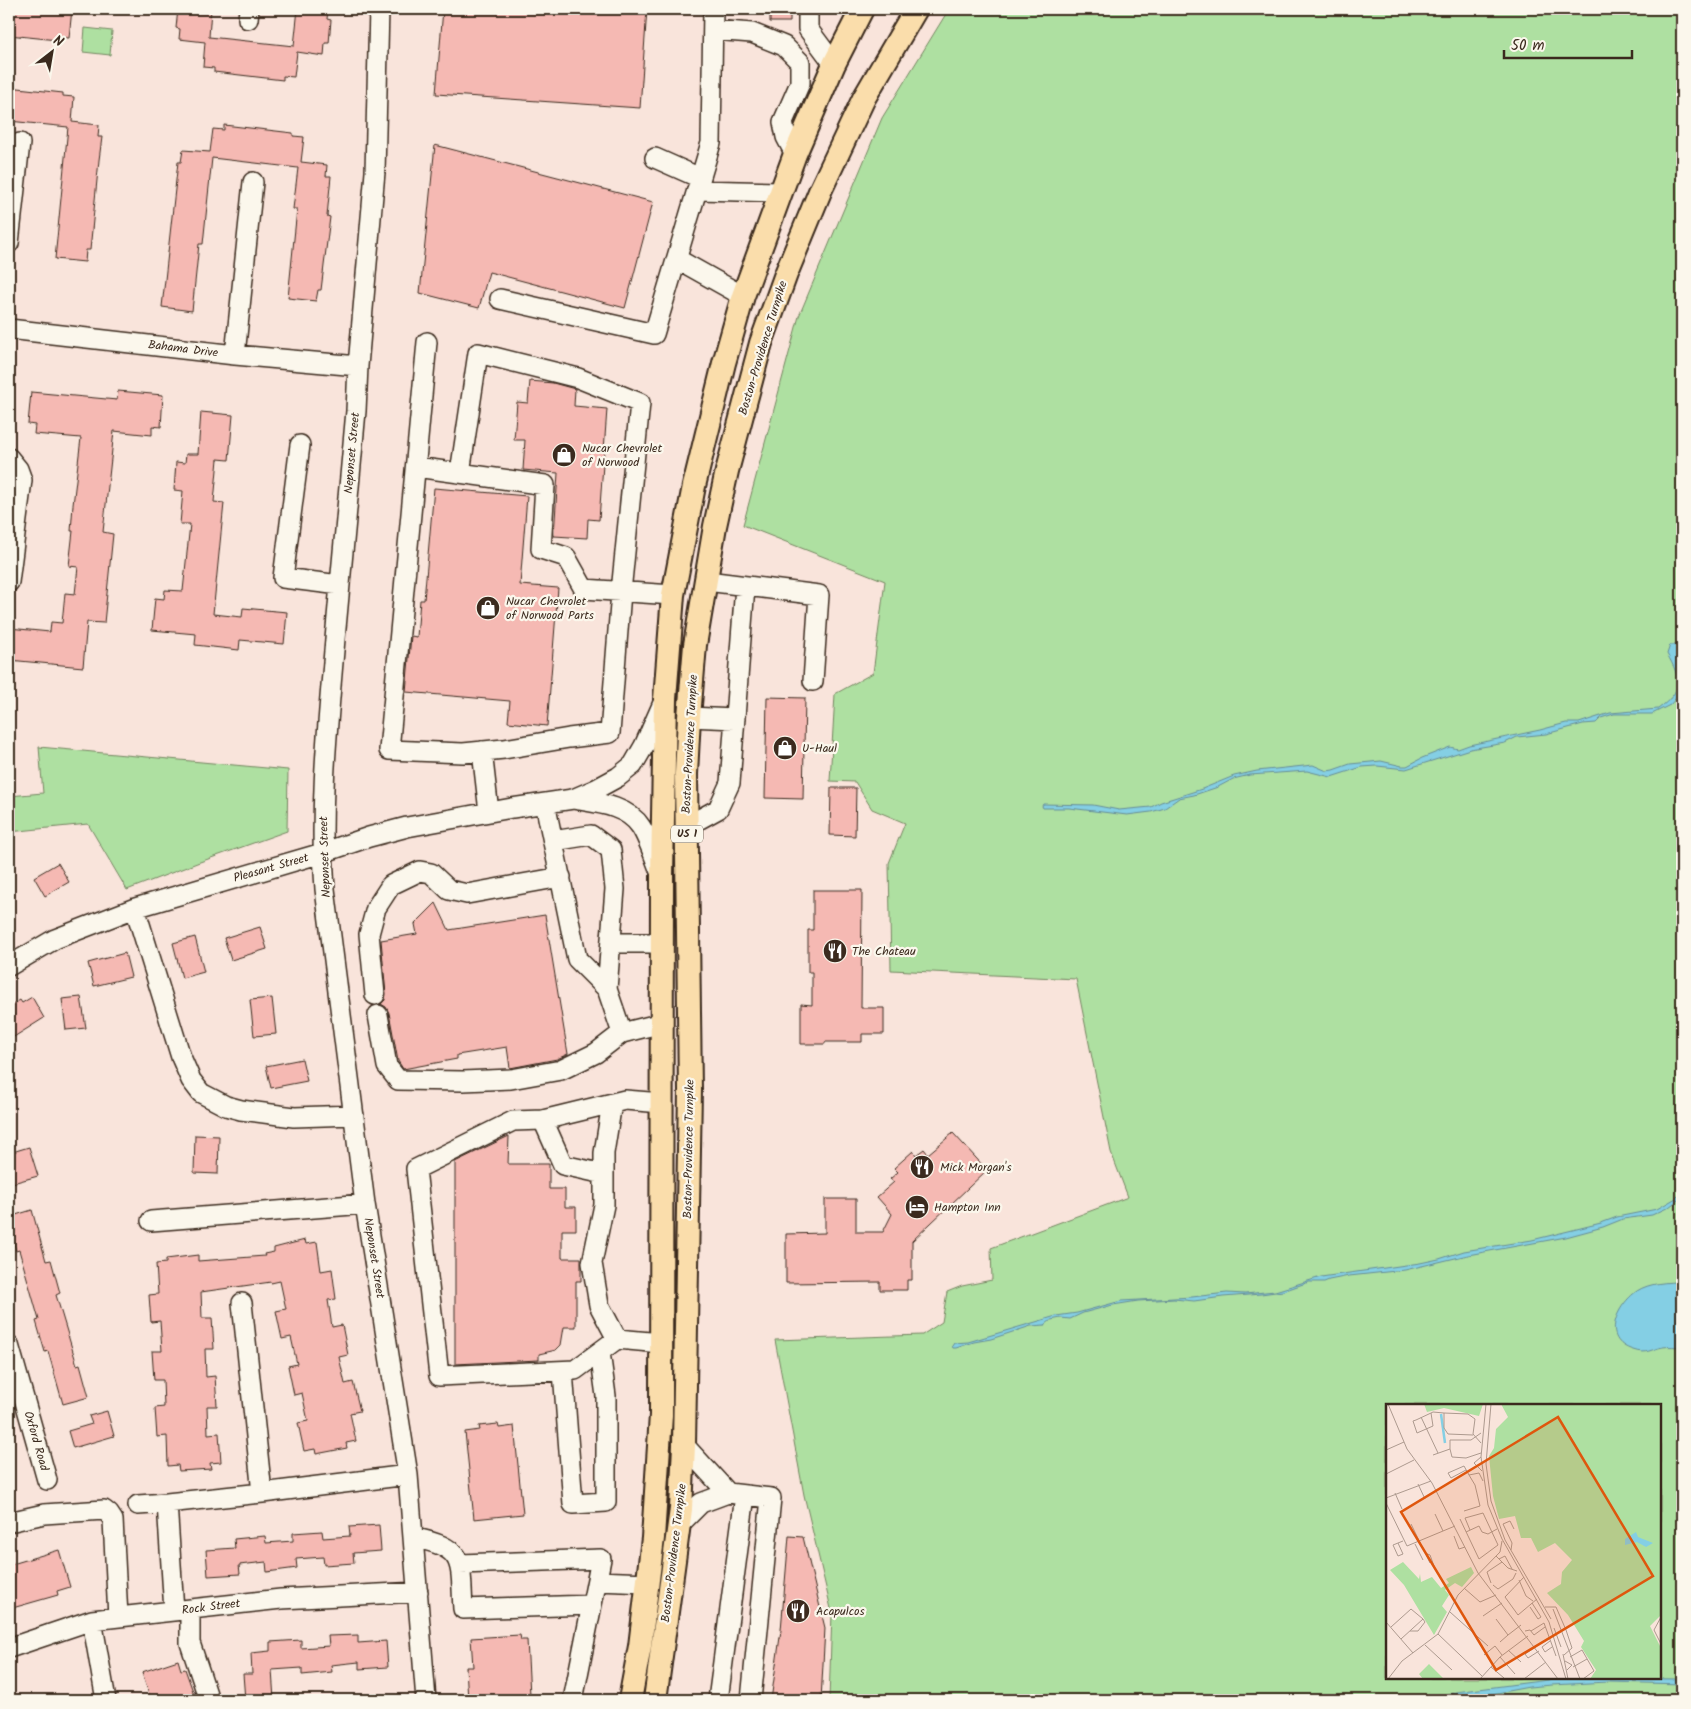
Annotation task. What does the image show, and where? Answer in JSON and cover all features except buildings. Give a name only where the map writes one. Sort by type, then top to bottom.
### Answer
[{"type":"main road","name":"Boston-Providence Turnpike","points":[[630,1700],[640,1646],[653,1538],[661,1415],[662,875],[665,699],[673,595],[694,486],[724,363],[743,296],[795,154],[834,64],[862,9]]},
{"type":"main road","name":"Boston-Providence Turnpike","points":[[655,1700],[678,1526],[684,1445],[690,1090],[686,774],[695,645],[715,526],[727,470],[762,343],[786,274],[821,189],[864,98],[916,9]]},
{"type":"street","name":"Neponset Street","points":[[379,9],[375,172],[330,699],[322,824],[322,853],[324,890],[365,1204],[408,1475],[426,1700]]},
{"type":"street","points":[[500,300],[654,334],[711,143],[713,9]]},
{"type":"street","points":[[808,9],[808,29],[834,64]]},
{"type":"street","points":[[713,30],[752,33],[784,46],[800,62],[800,83],[783,122],[786,138],[795,154]]},
{"type":"street","points":[[9,243],[20,143]]},
{"type":"street","points":[[655,158],[698,184],[781,192]]},
{"type":"street","points":[[235,355],[253,182]]},
{"type":"street","points":[[677,259],[743,296]]},
{"type":"street","name":"Bahama Drive","points":[[9,329],[235,355],[358,366]]},
{"type":"street","points":[[427,342],[390,750],[463,753],[504,749],[610,733],[621,592],[640,403],[578,378],[478,353],[460,473]]},
{"type":"street","points":[[300,445],[283,578],[340,585]]},
{"type":"street","points":[[9,458],[18,469],[22,480],[9,582]]},
{"type":"street","points":[[416,467],[545,485],[541,549],[566,556],[584,589],[673,595]]},
{"type":"street","points":[[707,581],[819,595],[813,681]]},
{"type":"street","points":[[686,826],[718,809],[730,783],[745,586]]},
{"type":"street","name":"Pleasant Street","points":[[9,966],[56,939],[135,908],[322,853],[369,837],[407,827],[573,799],[596,789],[633,765],[644,746],[665,699]]},
{"type":"street","points":[[689,717],[735,719]]},
{"type":"street","points":[[482,751],[489,812]]},
{"type":"street","name":"Pleasant Street","points":[[573,799],[615,807],[629,816],[640,826],[662,875]]},
{"type":"street","points":[[545,803],[577,959],[607,990]]},
{"type":"street","points":[[553,841],[591,835],[611,850],[614,890],[607,990],[622,1033]]},
{"type":"street","points":[[375,995],[368,934],[376,908],[391,886],[420,871],[431,873],[449,890],[466,894],[561,877]]},
{"type":"street","points":[[135,908],[180,1057],[191,1080],[200,1093],[226,1106],[242,1110],[294,1117],[354,1116]]},
{"type":"street","points":[[610,943],[662,943]]},
{"type":"street","points":[[378,1015],[387,1066],[398,1080],[464,1081],[502,1079],[561,1070],[596,1053],[622,1033],[662,1023]]},
{"type":"street","points":[[661,1343],[617,1339],[575,1370],[439,1376],[416,1169],[513,1121],[543,1120],[625,1100],[662,1103]]},
{"type":"street","points":[[612,1103],[604,1153],[604,1205],[592,1263],[598,1306],[617,1339]]},
{"type":"street","points":[[543,1120],[563,1165],[604,1174]]},
{"type":"street","points":[[151,1221],[365,1204]]},
{"type":"street","points":[[242,1303],[262,1493]]},
{"type":"street","name":"Oxford Road","points":[[9,1344],[47,1480]]},
{"type":"street","points":[[564,1371],[573,1504],[606,1502],[606,1396],[600,1352]]},
{"type":"street","points":[[684,1445],[736,1494]]},
{"type":"street","points":[[138,1505],[262,1493],[408,1475]]},
{"type":"street","points":[[718,1700],[736,1494]]},
{"type":"street","points":[[678,1526],[701,1503],[736,1494],[772,1498],[751,1700]]},
{"type":"street","points":[[167,1503],[182,1610],[190,1643],[209,1700]]},
{"type":"street","points":[[9,1522],[44,1514],[104,1510],[110,1514],[113,1520],[118,1618]]},
{"type":"street","points":[[414,1538],[428,1540],[445,1546],[455,1555],[460,1564],[463,1609],[592,1605]]},
{"type":"street","points":[[460,1564],[601,1559],[573,1700]]},
{"type":"street","points":[[597,1581],[648,1583]]},
{"type":"street","name":"Rock Street","points":[[9,1648],[92,1620],[281,1599],[418,1592]]},
{"type":"street","points":[[92,1620],[106,1700]]},
{"type":"green space","points":[[949,9],[1682,9],[1682,1700],[829,1700],[832,1613],[804,1495],[775,1340],[922,1335],[942,1322],[947,1292],[962,1286],[992,1280],[991,1248],[1128,1197],[1111,1152],[1076,979],[891,970],[889,863],[905,823],[872,809],[855,782],[830,781],[835,694],[873,673],[885,581],[743,525],[799,316],[882,118]]},
{"type":"green space","points":[[85,28],[112,31],[110,55],[83,52]]},
{"type":"green space","points":[[39,747],[288,770],[287,831],[127,890],[88,824],[9,832],[9,796],[43,793]]},
{"type":"water","points":[[1670,645],[1682,648],[1682,691],[1670,705],[1652,714],[1614,714],[1601,718],[1596,723],[1583,724],[1546,734],[1517,737],[1505,743],[1470,749],[1406,769],[1377,766],[1362,767],[1331,777],[1307,771],[1250,775],[1233,779],[1218,787],[1194,795],[1179,798],[1165,808],[1151,812],[1127,815],[1069,808],[1043,808],[1042,806],[1043,804],[1093,805],[1119,810],[1151,807],[1234,776],[1257,771],[1313,765],[1327,771],[1350,764],[1381,761],[1407,766],[1450,747],[1458,749],[1566,723],[1579,723],[1610,713],[1658,709],[1672,696],[1678,684],[1675,670],[1667,654]]},
{"type":"water","points":[[1682,1192],[1682,1197],[1669,1207],[1652,1215],[1623,1219],[1603,1227],[1566,1237],[1468,1255],[1405,1270],[1349,1276],[1324,1282],[1309,1282],[1283,1291],[1194,1301],[1174,1299],[1138,1301],[1113,1305],[1083,1313],[1070,1319],[1051,1320],[1045,1325],[1031,1326],[956,1348],[952,1346],[954,1343],[968,1342],[1056,1316],[1077,1313],[1121,1301],[1275,1291],[1321,1277],[1420,1263],[1464,1251],[1532,1240],[1601,1223],[1617,1217],[1657,1209],[1676,1198]]},
{"type":"water","points":[[1682,1282],[1682,1347],[1665,1347],[1642,1352],[1623,1345],[1617,1339],[1614,1331],[1615,1322],[1618,1313],[1630,1297],[1647,1286]]},
{"type":"water","points":[[1555,1679],[1682,1679],[1682,1684],[1608,1682],[1552,1685],[1529,1687],[1460,1700],[1435,1700],[1456,1692]]},
{"type":"place","name":"Nucar Chevrolet of Norwood","points":[[564,455]]},
{"type":"place","name":"Nucar Chevrolet of Norwood Parts","points":[[488,608]]},
{"type":"place","name":"U-Haul","points":[[785,748]]},
{"type":"place","name":"The Chateau","points":[[835,951]]},
{"type":"place","name":"Mick Morgan's","points":[[922,1167]]},
{"type":"place","name":"Hampton Inn","points":[[917,1207]]},
{"type":"place","name":"Acapulcos","points":[[798,1611]]}]
